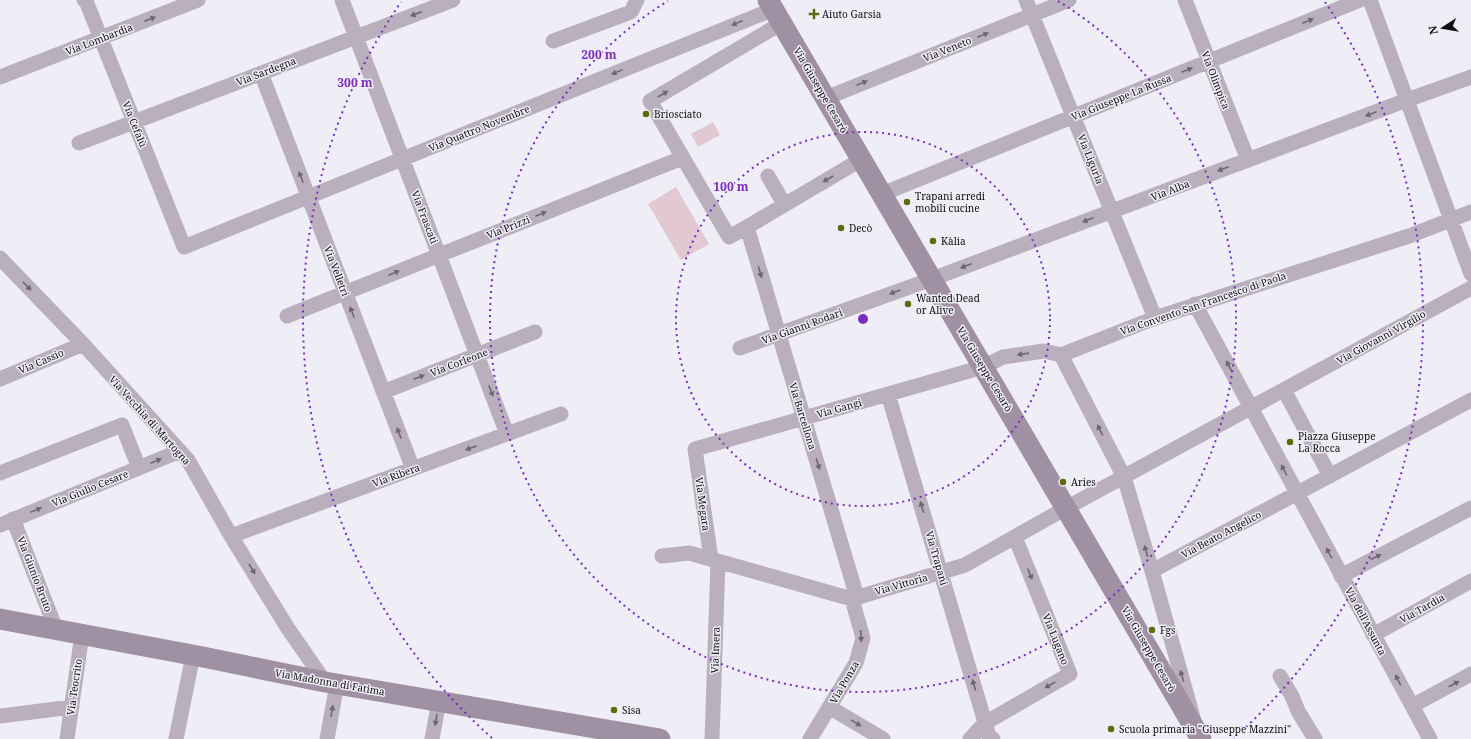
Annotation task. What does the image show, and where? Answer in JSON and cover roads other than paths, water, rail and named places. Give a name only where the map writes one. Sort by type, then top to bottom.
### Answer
[{"type":"street","name":"Via Cefalù","points":[[85,0],[184,247]]},
{"type":"street","name":"Via Lombardia","points":[[0,77],[198,0]]},
{"type":"street","name":"Via Frascati","points":[[342,0],[507,434]]},
{"type":"street","name":"Via Sardegna","points":[[79,143],[453,0]]},
{"type":"street","points":[[553,41],[631,12],[637,0]]},
{"type":"street","name":"Via Liguria","points":[[1026,0],[1155,318]]},
{"type":"street","name":"Via Veneto","points":[[826,98],[1069,0]]},
{"type":"street","name":"Via Olimpica","points":[[1185,0],[1248,160]]},
{"type":"street","name":"Via Giuseppe La Russa","points":[[882,194],[1360,0]]},
{"type":"street","points":[[1370,0],[1471,274]]},
{"type":"street","points":[[775,7],[650,101],[662,122],[677,160],[729,237],[748,231],[784,204],[862,159]]},
{"type":"street","name":"Via Giuseppe Cesarò","points":[[775,7],[826,98],[1198,733]]},
{"type":"street","name":"Via Quattro Novembre","points":[[184,247],[775,7]]},
{"type":"street","name":"Via Velletri","points":[[260,73],[413,469]]},
{"type":"street","name":"Via Alba","points":[[932,279],[1471,77]]},
{"type":"street","name":"Via Prizzi","points":[[287,316],[677,160]]},
{"type":"street","points":[[768,176],[784,204]]},
{"type":"street","name":"Via Convento San Francesco di Paola","points":[[1061,355],[1195,304],[1409,236],[1471,212]]},
{"type":"street","name":"Via Barcellona","points":[[748,231],[804,418],[855,598]]},
{"type":"street","name":"Via Vecchia di Martogna","points":[[0,258],[83,344],[188,460],[231,536],[287,627],[331,683]]},
{"type":"street","name":"Via Gianni Rodari","points":[[740,348],[932,279]]},
{"type":"street","name":"Via Giovanni Virgilio","points":[[1247,407],[1288,388],[1471,288]]},
{"type":"street","points":[[1124,477],[1247,407],[1195,304]]},
{"type":"street","name":"Via Corleone","points":[[383,392],[534,332]]},
{"type":"street","name":"Via Cassio","points":[[0,379],[83,344]]},
{"type":"street","name":"Via Gangi","points":[[695,449],[983,367],[1003,357],[1044,351],[1061,355]]},
{"type":"street","points":[[1061,355],[1124,477],[1198,733]]},
{"type":"street","points":[[1288,388],[1334,474],[1471,400]]},
{"type":"street","name":"Via Trapani","points":[[888,394],[985,723],[989,736],[993,739]]},
{"type":"street","name":"Via dell'Assunta","points":[[1247,407],[1430,739]]},
{"type":"street","name":"Via Ribera","points":[[231,536],[561,414]]},
{"type":"street","points":[[0,473],[122,425],[139,468]]},
{"type":"street","name":"Via Megara","points":[[695,449],[715,560]]},
{"type":"street","name":"Via Giulio Cesare","points":[[7,522],[180,451]]},
{"type":"street","name":"Via Beato Angelico","points":[[1152,571],[1296,498],[1334,474]]},
{"type":"street","name":"Via Vittoria","points":[[855,598],[965,565],[1124,477]]},
{"type":"street","points":[[1341,576],[1471,508]]},
{"type":"street","name":"Via Giunio Bruto","points":[[7,522],[56,629]]},
{"type":"street","name":"Via Lugano","points":[[970,739],[985,723],[1070,674],[1015,537]]},
{"type":"street","points":[[662,556],[689,553],[855,598]]},
{"type":"street","name":"Via Imera","points":[[712,739],[715,560]]},
{"type":"street","name":"Via Tardia","points":[[1373,634],[1471,581]]},
{"type":"street","name":"Via Ponza","points":[[810,739],[856,663],[863,638],[855,598]]},
{"type":"street","name":"Via Madonna di Fatima","points":[[0,619],[198,656],[331,683],[660,739]]},
{"type":"street","name":"Via Teocrito","points":[[67,739],[82,634]]},
{"type":"street","points":[[176,739],[198,656]]},
{"type":"street","points":[[186,739],[198,656]]},
{"type":"street","points":[[1412,706],[1471,674]]},
{"type":"street","points":[[1280,676],[1292,696],[1298,711],[1315,739]]},
{"type":"street","points":[[327,739],[331,683]]},
{"type":"street","points":[[432,739],[439,701]]},
{"type":"street","points":[[0,716],[72,707]]},
{"type":"street","points":[[829,707],[883,739]]},
{"type":"place","name":"Aiuto Garsia","points":[[814,14]]},
{"type":"place","name":"Briosciato","points":[[646,114]]},
{"type":"place","name":"Trapani arredi mobili cucine","points":[[907,202]]},
{"type":"place","name":"Decò","points":[[841,228]]},
{"type":"place","name":"Kàlia","points":[[933,241]]},
{"type":"place","name":"Wanted Dead or Alive","points":[[908,304]]},
{"type":"place","name":"Piazza Giuseppe La Rocca","points":[[1290,442]]},
{"type":"place","name":"Aries","points":[[1063,482]]},
{"type":"place","name":"Fgs","points":[[1152,630]]},
{"type":"place","name":"Sisa","points":[[614,710]]},
{"type":"place","name":"Scuola primaria \"Giuseppe Mazzini\"","points":[[1111,729]]}]
